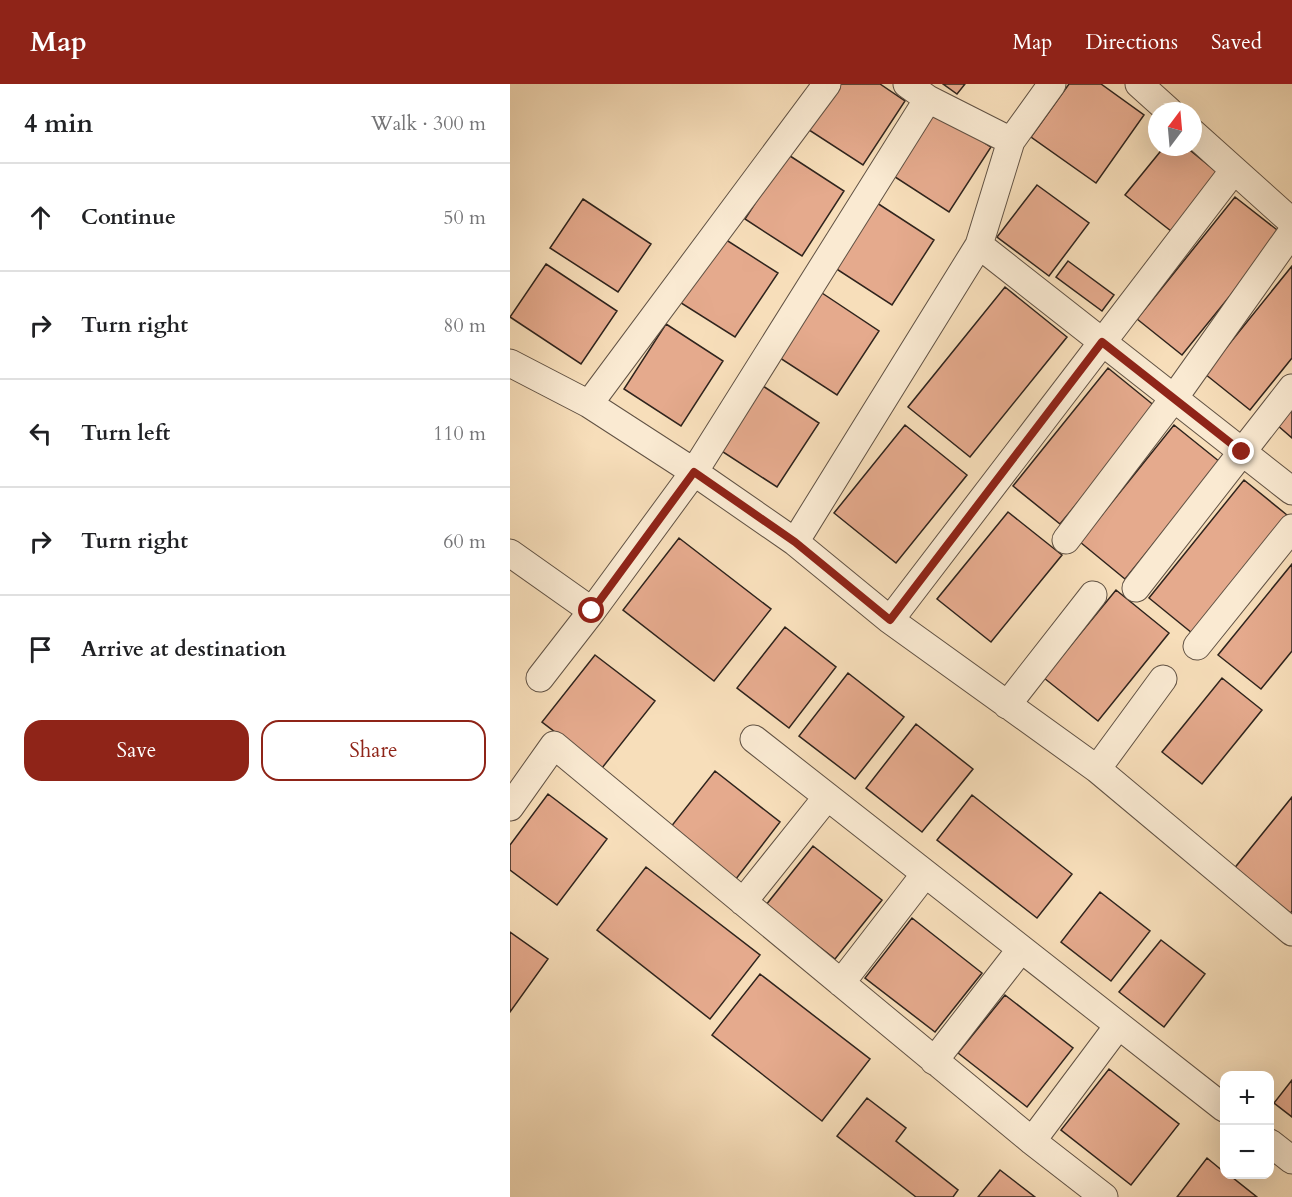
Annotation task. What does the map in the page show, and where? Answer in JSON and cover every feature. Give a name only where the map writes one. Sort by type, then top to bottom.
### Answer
[{"type":"lane","points":[[589,404],[827,84]]},
{"type":"lane","points":[[795,542],[979,245],[1011,141],[1052,84]]},
{"type":"lane","points":[[1139,84],[1159,102]]},
{"type":"lane","points":[[540,678],[694,472],[918,92],[1011,141]]},
{"type":"lane","points":[[1202,141],[1292,222]]},
{"type":"lane","points":[[890,620],[1234,170]]},
{"type":"lane","points":[[1066,540],[1174,398],[1292,232]]},
{"type":"lane","points":[[979,245],[1292,491]]},
{"type":"lane","points":[[510,363],[589,404],[694,472],[795,542],[890,620],[1097,770],[1292,932]]},
{"type":"lane","points":[[1136,588],[1292,388]]},
{"type":"lane","points":[[1197,646],[1292,528]]},
{"type":"lane","points":[[510,553],[592,611]]},
{"type":"lane","points":[[1007,705],[1093,595]]},
{"type":"lane","points":[[1097,770],[1163,679]]},
{"type":"lane","points":[[754,739],[1220,1105]]},
{"type":"lane","points":[[510,807],[554,745],[934,1061],[1104,1197]]},
{"type":"lane","points":[[743,902],[827,797]]},
{"type":"lane","points":[[841,983],[925,874]]},
{"type":"lane","points":[[934,1061],[1021,949]]},
{"type":"lane","points":[[1032,1141],[1118,1026]]},
{"type":"lane","points":[[1274,1147],[1292,1160]]},
{"type":"building","points":[[835,84],[880,84],[905,101],[863,165],[806,128]]},
{"type":"building","points":[[943,84],[965,84],[957,94]]},
{"type":"building","points":[[1069,84],[1101,84],[1144,115],[1096,183],[1031,137]]},
{"type":"building","points":[[934,110],[991,147],[949,212],[892,175]]},
{"type":"building","points":[[787,154],[844,191],[802,256],[745,219]]},
{"type":"building","points":[[1157,156],[1197,156],[1218,173],[1171,231],[1125,195]]},
{"type":"building","points":[[1037,185],[1089,223],[1049,276],[997,237]]},
{"type":"building","points":[[1235,197],[1281,233],[1182,355],[1137,319]]},
{"type":"building","points":[[583,199],[651,244],[618,292],[550,248]]},
{"type":"building","points":[[877,203],[934,240],[892,305],[835,268]]},
{"type":"building","points":[[720,236],[778,273],[735,337],[678,301]]},
{"type":"building","points":[[1068,261],[1114,295],[1102,311],[1056,277]]},
{"type":"building","points":[[546,264],[617,311],[581,364],[510,317]]},
{"type":"building","points":[[1292,266],[1292,358],[1250,410],[1205,374]]},
{"type":"building","points":[[1005,287],[1067,337],[970,457],[908,407]]},
{"type":"building","points":[[822,293],[879,331],[837,395],[780,358]]},
{"type":"building","points":[[666,324],[723,361],[681,426],[624,389]]},
{"type":"building","points":[[1108,368],[1156,407],[1060,524],[1013,486]]},
{"type":"building","points":[[763,386],[819,423],[777,487],[720,450]]},
{"type":"building","points":[[1292,406],[1292,438],[1277,425]]},
{"type":"building","points":[[905,425],[967,475],[896,563],[834,513]]},
{"type":"building","points":[[1174,425],[1220,462],[1125,579],[1080,542]]},
{"type":"building","points":[[1244,480],[1287,515],[1192,633],[1149,598]]},
{"type":"building","points":[[1008,512],[1062,555],[991,642],[937,599]]},
{"type":"building","points":[[679,538],[771,609],[714,681],[623,610]]},
{"type":"building","points":[[1292,564],[1292,651],[1261,689],[1218,655]]},
{"type":"building","points":[[1116,590],[1169,633],[1098,721],[1044,678]]},
{"type":"building","points":[[785,627],[836,667],[789,728],[737,688]]},
{"type":"building","points":[[595,655],[655,701],[602,768],[542,722]]},
{"type":"building","points":[[848,673],[904,717],[855,779],[799,736]]},
{"type":"building","points":[[1222,678],[1262,710],[1202,784],[1162,752]]},
{"type":"building","points":[[916,724],[973,769],[922,832],[866,788]]},
{"type":"building","points":[[715,771],[780,822],[732,884],[666,833]]},
{"type":"building","points":[[548,794],[607,839],[557,905],[510,870],[510,845]]},
{"type":"building","points":[[972,795],[1072,874],[1037,918],[937,840]]},
{"type":"building","points":[[1292,797],[1292,911],[1289,915],[1233,870]]},
{"type":"building","points":[[813,846],[882,900],[835,959],[766,905]]},
{"type":"building","points":[[646,867],[760,955],[710,1019],[597,930]]},
{"type":"building","points":[[1100,892],[1150,931],[1111,981],[1061,942]]},
{"type":"building","points":[[912,918],[982,973],[935,1032],[865,978]]},
{"type":"building","points":[[510,932],[548,959],[510,1012]]},
{"type":"building","points":[[1161,940],[1205,974],[1164,1027],[1119,992]]},
{"type":"building","points":[[760,974],[870,1059],[822,1121],[712,1035]]},
{"type":"building","points":[[1005,995],[1073,1048],[1027,1107],[958,1053]]},
{"type":"building","points":[[1109,1069],[1179,1124],[1131,1185],[1061,1130]]},
{"type":"building","points":[[1292,1080],[1292,1117],[1274,1103]]},
{"type":"building","points":[[867,1098],[906,1128],[896,1141],[958,1190],[953,1197],[916,1197],[837,1136]]},
{"type":"building","points":[[1207,1158],[1220,1169],[1220,1179],[1234,1179],[1257,1197],[1177,1197]]},
{"type":"building","points":[[1000,1170],[1035,1197],[978,1197]]},
{"type":"route","points":[[592,611],[694,472],[795,542],[890,620],[1102,342],[1242,452]]}]
